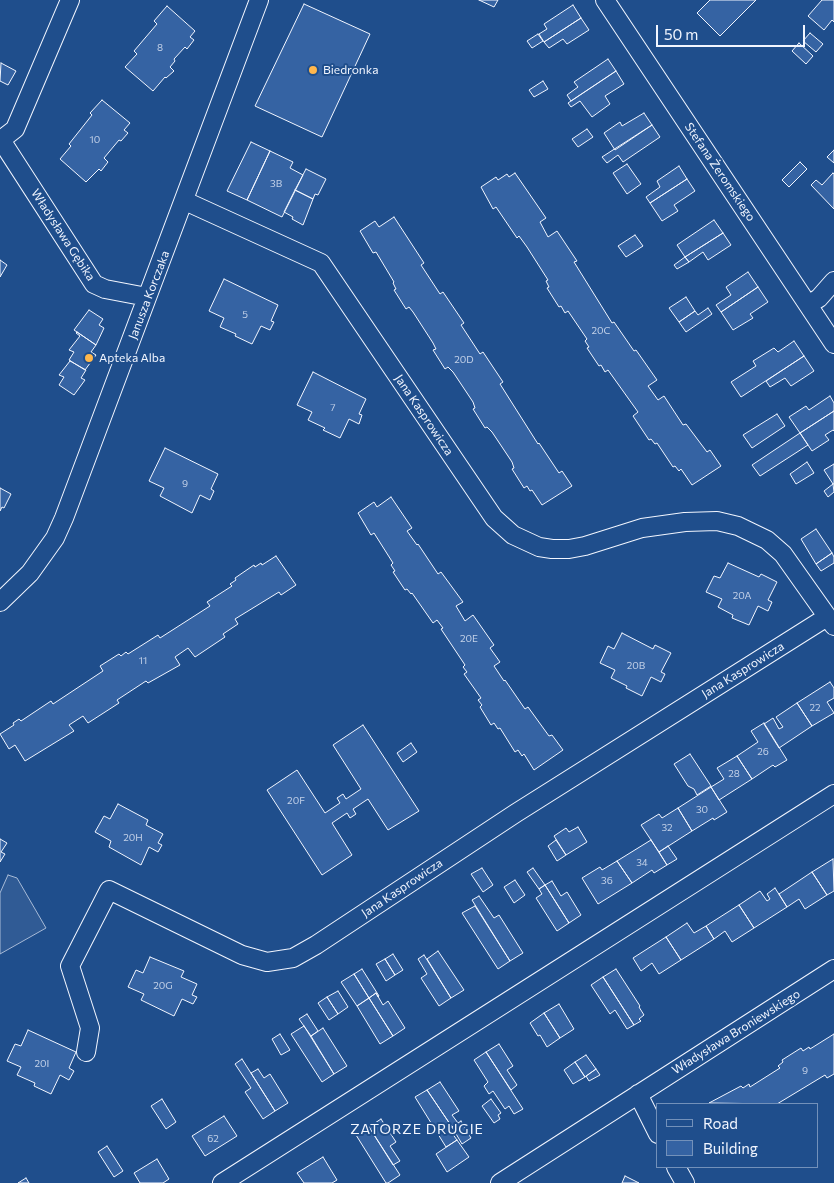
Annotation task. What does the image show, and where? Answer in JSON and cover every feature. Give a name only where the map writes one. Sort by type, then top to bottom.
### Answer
[{"type":"street","name":"Władysława Gębika","points":[[70,0],[15,130],[1,139],[94,284],[105,289],[147,297]]},
{"type":"street","name":"Janusza Korczaka","points":[[0,602],[30,573],[54,538],[64,518],[185,201],[259,0]]},
{"type":"street","name":"Stefana Żeromskiego","points":[[605,0],[834,344]]},
{"type":"street","name":"Jana Kasprowicza","points":[[86,1052],[90,1028],[70,966],[109,890],[242,955],[267,962],[293,958],[316,945],[516,812],[831,622],[790,562],[775,546],[753,532],[728,523],[696,521],[642,528],[585,546],[569,549],[539,547],[513,535],[494,518],[321,263],[185,201]]},
{"type":"street","points":[[808,305],[819,298],[834,281]]},
{"type":"street","points":[[222,1183],[834,794]]},
{"type":"street","name":"Władysława Broniewskiego","points":[[500,1183],[834,969]]},
{"type":"street","points":[[638,1094],[656,1130]]},
{"type":"street","points":[[677,1168],[686,1183]]},
{"type":"shaded area","points":[[8,875],[17,878],[46,928],[0,954],[0,893]]},
{"type":"building","points":[[479,0],[498,0],[494,7]]},
{"type":"building","points":[[710,0],[756,0],[720,36],[697,13]]},
{"type":"building","points":[[822,0],[834,0],[834,22],[832,20],[824,30],[808,16]]},
{"type":"building","name":"Biedronka","points":[[304,4],[370,34],[322,137],[255,106]]},
{"type":"building","points":[[573,5],[581,18],[544,42],[539,34],[547,29],[544,24]]},
{"type":"building","points":[[167,6],[195,31],[190,37],[194,40],[187,49],[185,47],[174,59],[175,61],[170,67],[174,71],[165,77],[153,91],[125,67],[137,54],[134,51],[157,24],[154,21]]},
{"type":"building","points":[[581,18],[589,30],[567,44],[563,39],[549,48],[544,42]]},
{"type":"building","points":[[810,33],[823,44],[816,52],[803,41]]},
{"type":"building","points":[[538,34],[543,41],[532,48],[527,41]]},
{"type":"building","points":[[799,43],[813,56],[806,64],[792,51]]},
{"type":"building","points":[[608,59],[616,71],[571,101],[567,95],[578,87],[574,82]]},
{"type":"building","points":[[1,63],[16,71],[8,85],[0,81]]},
{"type":"building","points":[[616,71],[624,84],[605,96],[610,104],[592,117],[580,101],[571,107],[568,103]]},
{"type":"building","points":[[543,81],[548,89],[534,97],[529,90]]},
{"type":"building","points":[[102,100],[130,123],[124,130],[128,133],[121,141],[119,140],[104,158],[108,162],[101,171],[99,169],[86,182],[60,159],[71,146],[69,144],[92,115],[90,113]]},
{"type":"building","points":[[644,113],[652,125],[615,150],[604,133],[620,122],[622,126]]},
{"type":"building","points":[[652,125],[660,137],[623,162],[618,155],[607,163],[602,157]]},
{"type":"building","points":[[587,129],[593,137],[578,147],[572,139]]},
{"type":"building","points":[[251,142],[270,151],[247,200],[227,191]]},
{"type":"building","points":[[834,150],[834,163],[827,157]]},
{"type":"building","points":[[270,151],[293,162],[290,168],[303,175],[282,217],[247,200]]},
{"type":"building","points":[[800,162],[807,169],[789,187],[782,180]]},
{"type":"building","points":[[627,164],[641,184],[627,194],[613,173]]},
{"type":"building","points":[[679,166],[687,179],[650,203],[646,197],[660,187],[657,181]]},
{"type":"building","points":[[306,169],[326,179],[318,195],[315,194],[313,199],[295,190]]},
{"type":"building","points":[[515,173],[546,218],[540,222],[548,237],[557,231],[577,261],[574,262],[612,323],[614,322],[657,380],[648,386],[658,400],[664,396],[683,425],[686,424],[707,452],[710,450],[721,466],[692,485],[681,469],[679,471],[675,466],[673,467],[657,443],[655,444],[651,439],[649,440],[633,416],[638,412],[608,370],[605,372],[601,365],[599,366],[587,348],[589,347],[585,341],[587,339],[568,311],[565,313],[561,306],[559,307],[547,288],[549,287],[546,281],[548,280],[527,247],[519,236],[517,238],[496,207],[493,209],[481,187],[496,177],[498,180],[507,174],[509,177]]},
{"type":"building","points":[[833,173],[834,209],[811,185],[816,180],[822,185]]},
{"type":"building","points":[[687,179],[695,191],[674,205],[678,211],[662,221],[650,203]]},
{"type":"building","points":[[295,190],[313,199],[303,225],[284,212]]},
{"type":"building","points":[[394,217],[424,263],[421,265],[440,294],[443,292],[464,323],[461,325],[480,354],[483,352],[503,382],[500,384],[538,444],[559,473],[562,471],[572,486],[542,505],[532,490],[530,491],[527,486],[524,488],[512,469],[514,468],[512,462],[492,432],[487,427],[485,428],[473,409],[475,408],[473,402],[453,372],[448,367],[445,369],[433,350],[436,349],[433,343],[413,312],[409,307],[406,309],[394,290],[396,289],[394,282],[376,252],[373,253],[360,231],[375,221],[379,227]]},
{"type":"building","points":[[714,220],[723,233],[685,257],[677,245]]},
{"type":"building","points":[[723,233],[731,245],[708,260],[703,252],[689,262],[685,257]]},
{"type":"building","points":[[635,235],[643,246],[626,257],[618,246]]},
{"type":"building","points":[[685,257],[689,262],[677,269],[674,265]]},
{"type":"building","points":[[0,260],[7,265],[0,277]]},
{"type":"building","points":[[748,272],[758,287],[721,312],[716,305],[731,295],[726,287]]},
{"type":"building","points":[[224,279],[278,305],[271,321],[274,322],[270,330],[261,326],[252,344],[220,327],[224,318],[209,311]]},
{"type":"building","points":[[758,287],[768,302],[750,314],[753,318],[733,330],[721,312]]},
{"type":"building","points":[[686,297],[695,311],[679,322],[669,308]]},
{"type":"building","points":[[708,308],[712,314],[686,332],[679,322],[695,311],[698,315]]},
{"type":"building","points":[[89,310],[103,319],[99,325],[104,328],[96,345],[74,330]]},
{"type":"building","points":[[77,332],[96,345],[91,352],[96,355],[85,370],[69,360],[74,352],[69,350],[80,336]]},
{"type":"building","points":[[794,341],[804,356],[741,397],[731,382],[756,366],[753,361],[774,348],[778,352]]},
{"type":"building","points":[[804,356],[814,371],[791,386],[785,378],[770,387],[766,381]]},
{"type":"building","points":[[70,361],[86,370],[81,378],[85,380],[74,395],[59,385],[64,377],[59,375]]},
{"type":"building","points":[[313,372],[366,399],[359,414],[362,415],[359,424],[349,419],[340,438],[308,420],[312,412],[297,405]]},
{"type":"building","points":[[830,396],[834,403],[834,411],[800,433],[789,417],[806,406],[809,410]]},
{"type":"building","points":[[834,411],[834,431],[825,435],[829,440],[812,451],[800,433]]},
{"type":"building","points":[[777,414],[785,426],[752,448],[743,435]]},
{"type":"building","points":[[800,433],[808,445],[760,476],[752,465]]},
{"type":"building","points":[[165,448],[218,474],[211,489],[214,491],[210,500],[200,495],[192,513],[160,496],[164,488],[149,481]]},
{"type":"building","points":[[807,462],[814,473],[796,484],[790,474]]},
{"type":"building","points":[[834,464],[834,484],[833,484],[824,470]]},
{"type":"building","points":[[833,484],[834,492],[828,497],[824,491]]},
{"type":"building","points":[[0,488],[11,494],[4,508],[2,507],[0,511]]},
{"type":"building","points":[[391,497],[412,528],[407,531],[438,574],[441,572],[463,602],[456,606],[465,621],[473,615],[494,645],[490,648],[500,662],[494,666],[504,681],[525,709],[528,707],[549,736],[552,735],[563,750],[534,770],[524,754],[522,756],[518,750],[515,752],[500,728],[498,729],[494,723],[491,725],[480,707],[482,705],[478,700],[481,698],[464,674],[467,672],[463,667],[465,665],[441,629],[443,628],[437,620],[433,623],[412,593],[407,589],[405,590],[393,572],[395,571],[391,565],[393,563],[374,533],[371,535],[358,513],[374,502],[377,507]]},
{"type":"building","points":[[816,529],[832,553],[816,564],[801,539]]},
{"type":"building","points":[[832,553],[834,563],[821,571],[816,564]]},
{"type":"building","points":[[276,556],[296,585],[281,595],[279,592],[235,619],[238,624],[223,634],[225,637],[195,657],[188,648],[175,657],[180,665],[148,683],[146,681],[117,700],[119,703],[88,723],[83,716],[69,725],[74,731],[25,761],[15,745],[9,749],[0,734],[14,725],[13,723],[19,719],[21,721],[51,701],[53,704],[103,671],[100,666],[119,654],[121,656],[126,652],[128,654],[158,635],[160,638],[210,606],[207,602],[232,586],[230,584],[236,580],[235,578],[254,565],[255,567],[261,563],[262,565]]},
{"type":"building","points":[[728,563],[759,577],[761,574],[777,582],[768,600],[772,602],[768,611],[758,606],[749,625],[732,618],[733,615],[718,607],[722,599],[706,592],[714,576],[720,578]]},
{"type":"building","points":[[622,633],[653,649],[655,645],[671,653],[661,672],[665,674],[661,682],[651,677],[642,696],[611,678],[615,670],[600,663],[608,646],[614,649]]},
{"type":"building","points":[[830,682],[834,688],[834,698],[827,702],[834,713],[812,726],[797,703]]},
{"type":"building","points":[[797,703],[812,726],[779,748],[764,724],[773,718],[779,729],[783,727],[776,717]]},
{"type":"building","points":[[764,723],[787,760],[775,767],[773,765],[752,779],[737,756],[758,742],[751,731]]},
{"type":"building","points":[[363,725],[419,811],[388,830],[368,799],[353,809],[356,814],[350,818],[347,813],[332,823],[352,855],[322,875],[267,790],[297,770],[325,813],[340,803],[337,798],[343,794],[346,799],[361,789],[333,745]]},
{"type":"building","points":[[411,743],[417,752],[403,762],[397,753]]},
{"type":"building","points":[[690,754],[711,786],[697,795],[694,789],[688,786],[674,764]]},
{"type":"building","points":[[737,756],[752,779],[719,800],[711,787],[724,779],[717,768]]},
{"type":"building","points":[[711,787],[727,812],[692,831],[678,808]]},
{"type":"building","points":[[118,804],[148,820],[146,825],[163,834],[158,843],[162,845],[158,852],[149,847],[141,865],[109,847],[111,841],[95,832],[104,816],[110,819]]},
{"type":"building","points":[[678,808],[692,831],[659,852],[641,825],[659,814],[662,818]]},
{"type":"building","points":[[578,827],[587,842],[566,855],[554,836],[566,828],[569,832]]},
{"type":"building","points":[[0,839],[7,843],[1,852],[5,854],[0,862]]},
{"type":"building","points":[[556,840],[566,855],[557,861],[548,846]]},
{"type":"building","points":[[651,840],[667,865],[654,873],[652,870],[632,883],[617,861]]},
{"type":"building","points":[[668,846],[677,859],[667,865],[659,852]]},
{"type":"building","points":[[833,859],[834,891],[827,895],[812,872]]},
{"type":"building","points":[[617,861],[632,883],[598,904],[582,878],[600,867],[602,870]]},
{"type":"building","points":[[482,868],[493,885],[483,892],[471,874]]},
{"type":"building","points":[[533,868],[545,885],[539,889],[527,872]]},
{"type":"building","points":[[812,872],[827,895],[805,909],[799,899],[787,907],[779,894]]},
{"type":"building","points":[[515,880],[525,895],[514,903],[504,887]]},
{"type":"building","points":[[552,881],[561,896],[567,892],[581,915],[569,923],[545,885]]},
{"type":"building","points":[[545,885],[569,923],[557,931],[536,898],[542,894],[539,889]]},
{"type":"building","points":[[775,888],[787,907],[754,928],[739,905],[760,891],[767,901],[770,899],[767,894]]},
{"type":"building","points":[[479,896],[494,918],[499,915],[523,953],[510,961],[472,900]]},
{"type":"building","points":[[739,905],[754,928],[732,942],[725,931],[714,939],[706,926]]},
{"type":"building","points":[[475,906],[510,961],[498,969],[462,913]]},
{"type":"building","points":[[687,923],[694,933],[706,926],[714,939],[681,960],[666,937]]},
{"type":"building","points":[[666,937],[681,960],[659,974],[652,963],[641,971],[633,958]]},
{"type":"building","points":[[438,951],[464,990],[451,998],[427,959]]},
{"type":"building","points":[[393,954],[403,970],[395,975],[385,959]]},
{"type":"building","points":[[424,955],[451,998],[439,1006],[421,978],[427,974],[418,959]]},
{"type":"building","points":[[150,957],[184,971],[181,977],[197,984],[192,995],[197,997],[193,1004],[182,999],[174,1016],[141,1000],[144,994],[128,987],[136,970],[143,973]]},
{"type":"building","points":[[385,959],[395,975],[386,981],[376,964]]},
{"type":"building","points":[[362,969],[379,996],[378,997],[376,993],[369,998],[354,974]]},
{"type":"building","points":[[616,969],[644,1015],[639,1019],[641,1021],[634,1025],[603,977]]},
{"type":"building","points":[[354,974],[369,998],[357,1006],[341,982]]},
{"type":"building","points":[[603,977],[634,1025],[627,1029],[615,1010],[610,1014],[591,985]]},
{"type":"building","points":[[338,991],[348,1007],[338,1014],[327,997]]},
{"type":"building","points":[[376,993],[383,1005],[388,1001],[405,1028],[393,1036],[369,998]]},
{"type":"building","points":[[327,997],[338,1014],[329,1020],[318,1003]]},
{"type":"building","points":[[369,998],[393,1036],[380,1044],[357,1006]]},
{"type":"building","points":[[559,1004],[574,1029],[560,1038],[544,1013]]},
{"type":"building","points":[[544,1013],[560,1038],[547,1047],[530,1023]]},
{"type":"building","points":[[307,1014],[318,1031],[311,1036],[299,1019]]},
{"type":"building","points":[[304,1026],[334,1074],[322,1082],[291,1034]]},
{"type":"building","points":[[323,1028],[347,1066],[334,1074],[311,1036]]},
{"type":"building","points":[[28,1030],[76,1052],[69,1068],[74,1071],[69,1080],[60,1075],[51,1094],[34,1086],[35,1083],[17,1075],[21,1067],[7,1061],[15,1044],[21,1046]]},
{"type":"building","points":[[280,1034],[290,1050],[281,1055],[272,1039]]},
{"type":"building","points":[[834,1034],[834,1074],[827,1078],[825,1075],[779,1103],[709,1103],[741,1086],[743,1088],[749,1084],[750,1087],[780,1068],[778,1066],[783,1062],[782,1060],[801,1048],[803,1051],[809,1047],[810,1049]]},
{"type":"building","points":[[499,1044],[513,1066],[507,1070],[517,1085],[511,1090],[486,1052]]},
{"type":"building","points":[[486,1052],[523,1109],[514,1114],[509,1106],[505,1109],[493,1091],[489,1094],[484,1086],[488,1082],[474,1060]]},
{"type":"building","points":[[586,1055],[596,1069],[585,1077],[575,1062]]},
{"type":"building","points":[[242,1059],[275,1111],[263,1119],[245,1092],[251,1088],[235,1064]]},
{"type":"building","points":[[575,1062],[585,1077],[573,1084],[564,1070]]},
{"type":"building","points":[[258,1069],[264,1078],[270,1074],[288,1103],[275,1111],[251,1073]]},
{"type":"building","points":[[596,1069],[600,1075],[589,1081],[586,1076]]},
{"type":"building","points":[[440,1082],[459,1111],[452,1115],[458,1123],[452,1127],[427,1090]]},
{"type":"building","points":[[427,1090],[452,1127],[449,1129],[457,1140],[446,1147],[415,1097]]},
{"type":"building","points":[[162,1099],[176,1122],[166,1129],[151,1106]]},
{"type":"building","points":[[491,1099],[501,1113],[498,1115],[500,1119],[494,1123],[482,1106]]},
{"type":"building","points":[[224,1116],[237,1136],[205,1156],[192,1136]]},
{"type":"building","points":[[381,1119],[396,1142],[390,1146],[400,1161],[393,1165],[369,1127]]},
{"type":"building","points":[[461,1121],[471,1138],[462,1144],[452,1127]]},
{"type":"building","points":[[369,1127],[400,1175],[388,1183],[386,1183],[356,1135]]},
{"type":"building","points":[[457,1140],[469,1157],[447,1172],[436,1154]]},
{"type":"building","points":[[107,1146],[123,1171],[114,1177],[98,1152]]},
{"type":"building","points":[[323,1157],[337,1180],[332,1183],[304,1183],[297,1173]]},
{"type":"building","points":[[157,1159],[169,1179],[163,1183],[140,1183],[134,1173]]},
{"type":"building","points":[[625,1176],[639,1183],[622,1183]]},
{"type":"building","points":[[26,1178],[29,1183],[18,1183]]},
{"type":"place","name":"Biedronka","points":[[313,70]]},
{"type":"place","name":"Apteka Alba","points":[[89,358]]},
{"type":"district","name":"ZATORZE DRUGIE","points":[[417,1129]]}]
